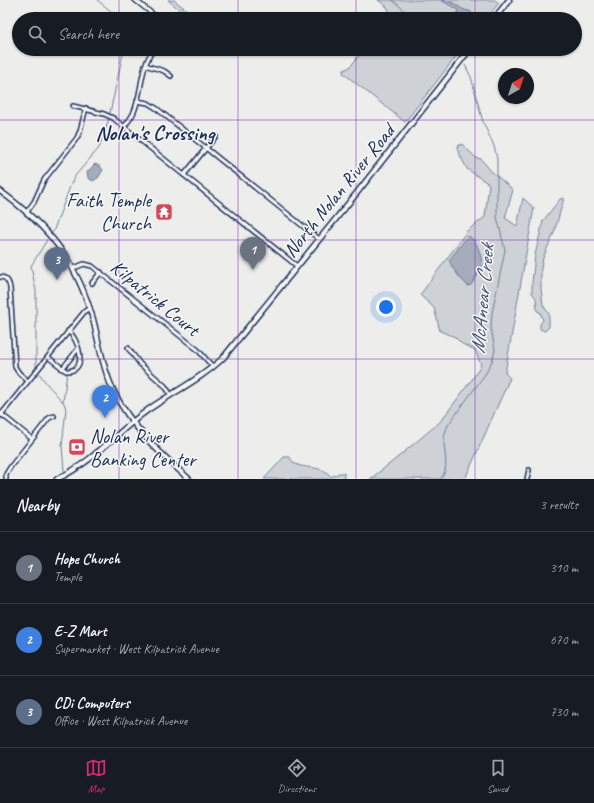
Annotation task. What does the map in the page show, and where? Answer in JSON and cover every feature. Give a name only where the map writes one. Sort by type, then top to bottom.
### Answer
[{"type":"main road","points":[[500,12],[509,0]]},
{"type":"main road","name":"North Nolan River Road","points":[[57,479],[89,460],[144,413],[213,367],[223,358],[464,56]]},
{"type":"main road","points":[[0,191],[26,212],[50,235],[74,268],[90,308],[110,382],[120,403],[133,422],[154,447],[189,479]]},
{"type":"street","points":[[135,0],[150,12]]},
{"type":"street","points":[[124,126],[133,115],[145,65],[149,56]]},
{"type":"street","points":[[145,65],[164,71],[171,76]]},
{"type":"street","points":[[137,101],[148,103],[156,108],[319,239]]},
{"type":"street","points":[[73,106],[86,108],[110,116],[297,266]]},
{"type":"street","points":[[26,212],[34,202],[44,180],[77,138],[86,108]]},
{"type":"street","points":[[184,175],[216,136]]},
{"type":"street","name":"Kilpatrick Court","points":[[74,268],[87,263],[101,272],[198,350],[213,367]]},
{"type":"street","points":[[92,283],[101,272]]},
{"type":"street","points":[[0,277],[4,277],[7,280],[10,288],[15,367],[28,381]]},
{"type":"street","points":[[32,439],[0,414],[85,310],[90,308]]},
{"type":"street","points":[[48,356],[62,369],[69,371],[78,367],[81,361],[75,338],[68,331]]},
{"type":"street","points":[[128,348],[140,364],[165,386],[171,395]]},
{"type":"street","points":[[62,369],[78,349]]},
{"type":"street","points":[[6,479],[8,470],[48,418],[54,416]]},
{"type":"street","points":[[526,479],[529,470]]},
{"type":"shaded area","points":[[168,0],[174,0],[189,12],[182,12]]},
{"type":"shaded area","points":[[378,0],[495,0],[499,3],[492,12],[390,12],[387,7]]},
{"type":"shaded area","points":[[359,56],[457,56],[405,122],[343,73],[344,70],[350,67]]},
{"type":"shaded area","points":[[462,144],[476,158],[481,159],[491,171],[513,190],[505,218],[517,226],[523,198],[534,208],[505,373],[510,378],[465,479],[370,479],[440,422],[481,365],[475,350],[462,344],[455,337],[440,331],[434,308],[420,295],[467,231],[485,217],[489,184],[467,169],[457,149],[458,146]],"holes":[[[475,242],[483,265],[475,279],[468,286],[451,265]]]},
{"type":"shaded area","points":[[564,198],[554,233],[543,258],[541,268],[543,305],[549,314],[549,327],[545,331],[540,329],[540,324],[543,320],[540,312],[537,311],[536,298],[532,293],[535,255],[543,221],[560,199]]},
{"type":"shaded area","points":[[284,457],[290,457],[294,463],[298,465],[323,470],[331,477],[339,473],[344,473],[344,479],[264,479]]},
{"type":"water","points":[[441,0],[454,3],[466,11],[471,12],[458,12],[456,9]]},
{"type":"water","points":[[95,164],[100,166],[103,170],[98,178],[93,181],[88,178],[87,172]]},
{"type":"water","points":[[468,236],[476,244],[483,265],[471,285],[468,286],[457,274],[449,260]]},
{"type":"waterway","points":[[97,0],[112,12]]},
{"type":"waterway","name":"McAnear Creek","points":[[392,0],[407,12]]},
{"type":"waterway","points":[[110,113],[122,56]]},
{"type":"waterway","name":"McAnear Creek","points":[[440,479],[443,476],[446,467],[444,439],[448,425],[486,373],[492,361],[495,350],[491,328],[492,313],[505,250],[497,217],[497,159],[494,146],[483,122],[471,77],[465,65]]},
{"type":"waterway","points":[[53,232],[71,184],[75,176],[99,148],[109,118]]},
{"type":"waterway","points":[[36,367],[36,291],[31,266],[47,240]]},
{"type":"waterway","points":[[39,373],[64,403],[66,409],[62,446],[64,471]]},
{"type":"waterway","points":[[63,402],[67,373]]},
{"type":"place","name":"Faith Temple Church","points":[[164,212]]},
{"type":"place","name":"Hope Church","points":[[253,270]]},
{"type":"place","name":"CDi Computers","points":[[57,280]]},
{"type":"place","name":"E-Z Mart","points":[[105,418]]},
{"type":"place","name":"Nolan River Banking Center","points":[[77,447]]},
{"type":"district","name":"Nolan's Crossing","points":[[155,133]]}]
